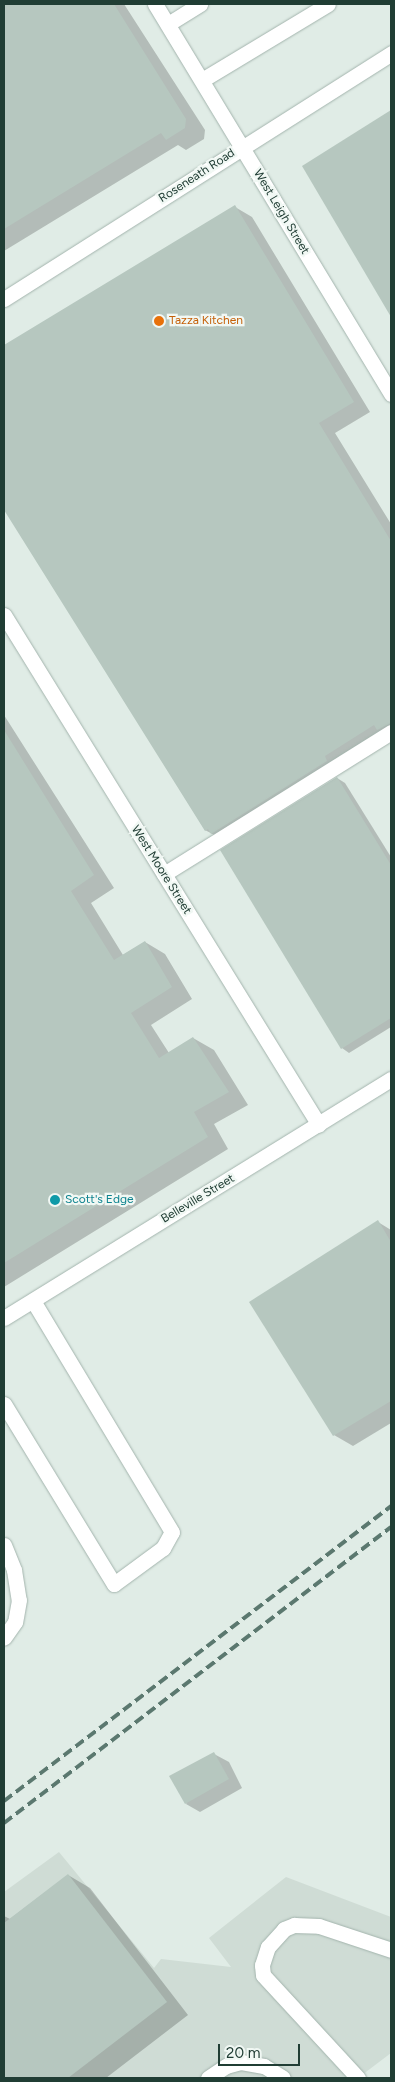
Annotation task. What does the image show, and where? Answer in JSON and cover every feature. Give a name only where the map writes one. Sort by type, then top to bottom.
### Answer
[{"type":"street","name":"West Leigh Street","points":[[155,4],[391,394]]},
{"type":"street","points":[[168,24],[200,4]]},
{"type":"street","points":[[202,80],[328,4]]},
{"type":"street","name":"Roseneath Road","points":[[4,299],[391,54]]},
{"type":"street","name":"West Moore Street","points":[[6,625],[164,874],[319,1125]]},
{"type":"street","points":[[164,874],[391,732]]},
{"type":"street","name":"Belleville Street","points":[[4,1318],[391,1079]]},
{"type":"street","points":[[4,1404],[114,1584],[164,1548],[172,1532],[33,1301]]},
{"type":"street","points":[[4,1545],[14,1570],[19,1600],[15,1622],[4,1638]]},
{"type":"street","points":[[358,2078],[263,1975],[262,1965],[268,1947],[284,1929],[294,1925],[320,1926],[391,1950]]},
{"type":"street","points":[[208,2078],[226,2066],[241,2062],[264,2066],[283,2078]]},
{"type":"shaded area","points":[[59,1852],[154,1968],[161,1959],[231,1967],[209,1938],[286,1877],[391,1917],[391,2053],[358,2078],[4,2078],[4,1892]]},
{"type":"building","points":[[4,4],[114,4],[186,119],[185,128],[166,140],[161,133],[4,229]]},
{"type":"building","points":[[391,110],[391,317],[302,166]]},
{"type":"building","points":[[235,205],[354,402],[319,423],[391,541],[391,723],[377,730],[374,725],[325,756],[327,761],[211,834],[208,829],[205,831],[4,510],[4,345]]},
{"type":"building","points":[[4,730],[94,875],[71,891],[114,960],[145,941],[172,987],[131,1013],[159,1058],[193,1037],[229,1092],[194,1112],[208,1137],[4,1263]]},
{"type":"building","points":[[337,777],[391,865],[391,1018],[341,1049],[220,850]]},
{"type":"building","points":[[378,1220],[391,1242],[391,1401],[333,1436],[249,1302]]},
{"type":"building","points":[[214,1752],[229,1779],[185,1804],[169,1776]]},
{"type":"building","points":[[68,1874],[167,2002],[68,2078],[4,2078],[4,1923]]},
{"type":"railway","points":[[4,1801],[391,1506]]},
{"type":"railway","points":[[4,1823],[391,1527]]},
{"type":"place","name":"Tazza Kitchen","points":[[159,321]]},
{"type":"place","name":"Scott's Edge","points":[[55,1200]]}]
